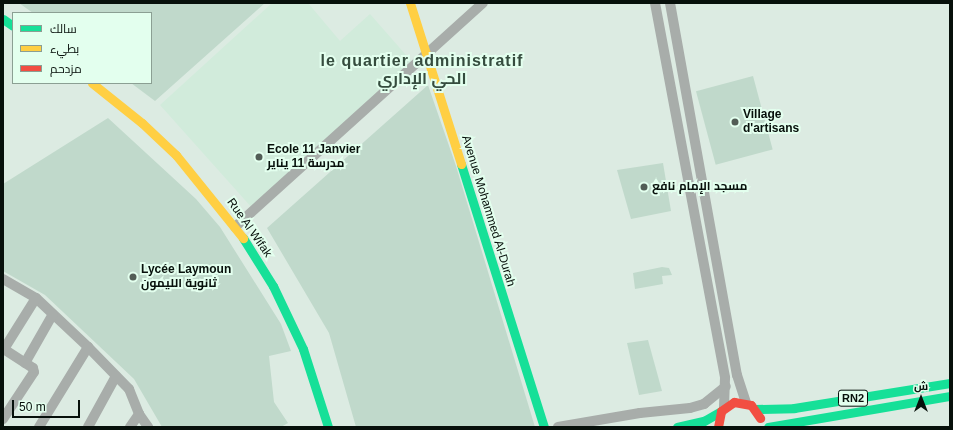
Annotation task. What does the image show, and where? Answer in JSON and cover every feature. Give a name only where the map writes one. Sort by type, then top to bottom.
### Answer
[{"type":"main road","name":"Avenue Mohammed Al-Durah","points":[[410,3],[430,53],[518,331],[552,427]]},
{"type":"main road","name":"Avenue Mohammed Al-Durah","points":[[419,3],[430,53]]},
{"type":"main road","points":[[3,19],[12,25]]},
{"type":"main road","name":"Rue Al Wifak","points":[[93,84],[136,118],[176,155],[235,227],[266,274],[289,317],[315,382],[328,427]]},
{"type":"main road","name":"Avenue Mohammed Al-Durah","points":[[518,331],[544,427]]},
{"type":"main road","name":"RN2","points":[[755,409],[794,408],[950,383]]},
{"type":"main road","name":"RN2","points":[[768,427],[950,396]]},
{"type":"main road","points":[[677,427],[704,421],[734,402],[746,403],[755,409],[760,419],[760,427]]},
{"type":"main road","points":[[718,427],[722,409]]},
{"type":"street","points":[[235,227],[430,53],[483,3]]},
{"type":"street","points":[[655,3],[726,386],[722,409]]},
{"type":"street","points":[[670,3],[737,375],[746,403]]},
{"type":"street","points":[[3,279],[36,298],[88,347],[134,397],[139,414],[148,427]]},
{"type":"street","points":[[3,419],[34,372],[25,363],[4,350],[36,298]]},
{"type":"street","points":[[25,363],[53,314]]},
{"type":"street","points":[[39,427],[88,347]]},
{"type":"street","points":[[88,427],[116,376]]},
{"type":"street","points":[[558,427],[640,413],[690,408],[704,404],[726,386]]},
{"type":"street","points":[[130,427],[139,414]]},
{"type":"shaded area","name":"Ecole 11 Janvier مدرسة 11 يناير","points":[[272,3],[308,3],[340,41],[370,14],[413,63],[253,209],[160,105]]},
{"type":"building","points":[[19,3],[265,3],[155,101],[132,84],[152,84],[152,12],[32,12]]},
{"type":"building","name":"Village d'artisans","points":[[753,76],[773,149],[716,165],[696,91]]},
{"type":"building","points":[[428,85],[456,166],[535,427],[356,427],[329,333],[267,228]]},
{"type":"building","name":"Lycée Laymoun ثانوية الليمون","points":[[108,118],[196,199],[220,227],[281,324],[291,351],[269,356],[274,402],[288,423],[281,427],[162,427],[134,379],[45,295],[3,271],[3,184]]},
{"type":"building","name":"مسجد الإمام نافع","points":[[663,163],[671,211],[631,219],[617,170]]},
{"type":"building","points":[[662,267],[669,268],[672,275],[662,276],[663,284],[635,289],[633,273]]},
{"type":"building","points":[[648,340],[662,391],[639,395],[627,343]]},
{"type":"traffic: fast","points":[[3,19],[12,25]]},
{"type":"traffic: fast","points":[[461,164],[544,427]]},
{"type":"traffic: fast","points":[[243,238],[273,286],[303,349],[328,427]]},
{"type":"traffic: fast","points":[[755,409],[794,408],[950,383]]},
{"type":"traffic: fast","points":[[768,427],[950,396]]},
{"type":"traffic: fast","points":[[677,427],[704,421],[721,411]]},
{"type":"traffic: slow","points":[[410,3],[461,164]]},
{"type":"traffic: slow","points":[[93,84],[142,123],[176,155],[243,238]]},
{"type":"traffic: jam","points":[[718,427],[721,411],[734,402],[751,405],[760,418]]},
{"type":"place","name":"Village d'artisans","points":[[735,122]]},
{"type":"place","name":"Ecole 11 Janvier مدرسة 11 يناير","points":[[259,157]]},
{"type":"place","name":"مسجد الإمام نافع","points":[[644,187]]},
{"type":"place","name":"Lycée Laymoun ثانوية الليمون","points":[[133,277]]},
{"type":"district","name":"le quartier administratif الحي الإداري","points":[[422,70]]}]
